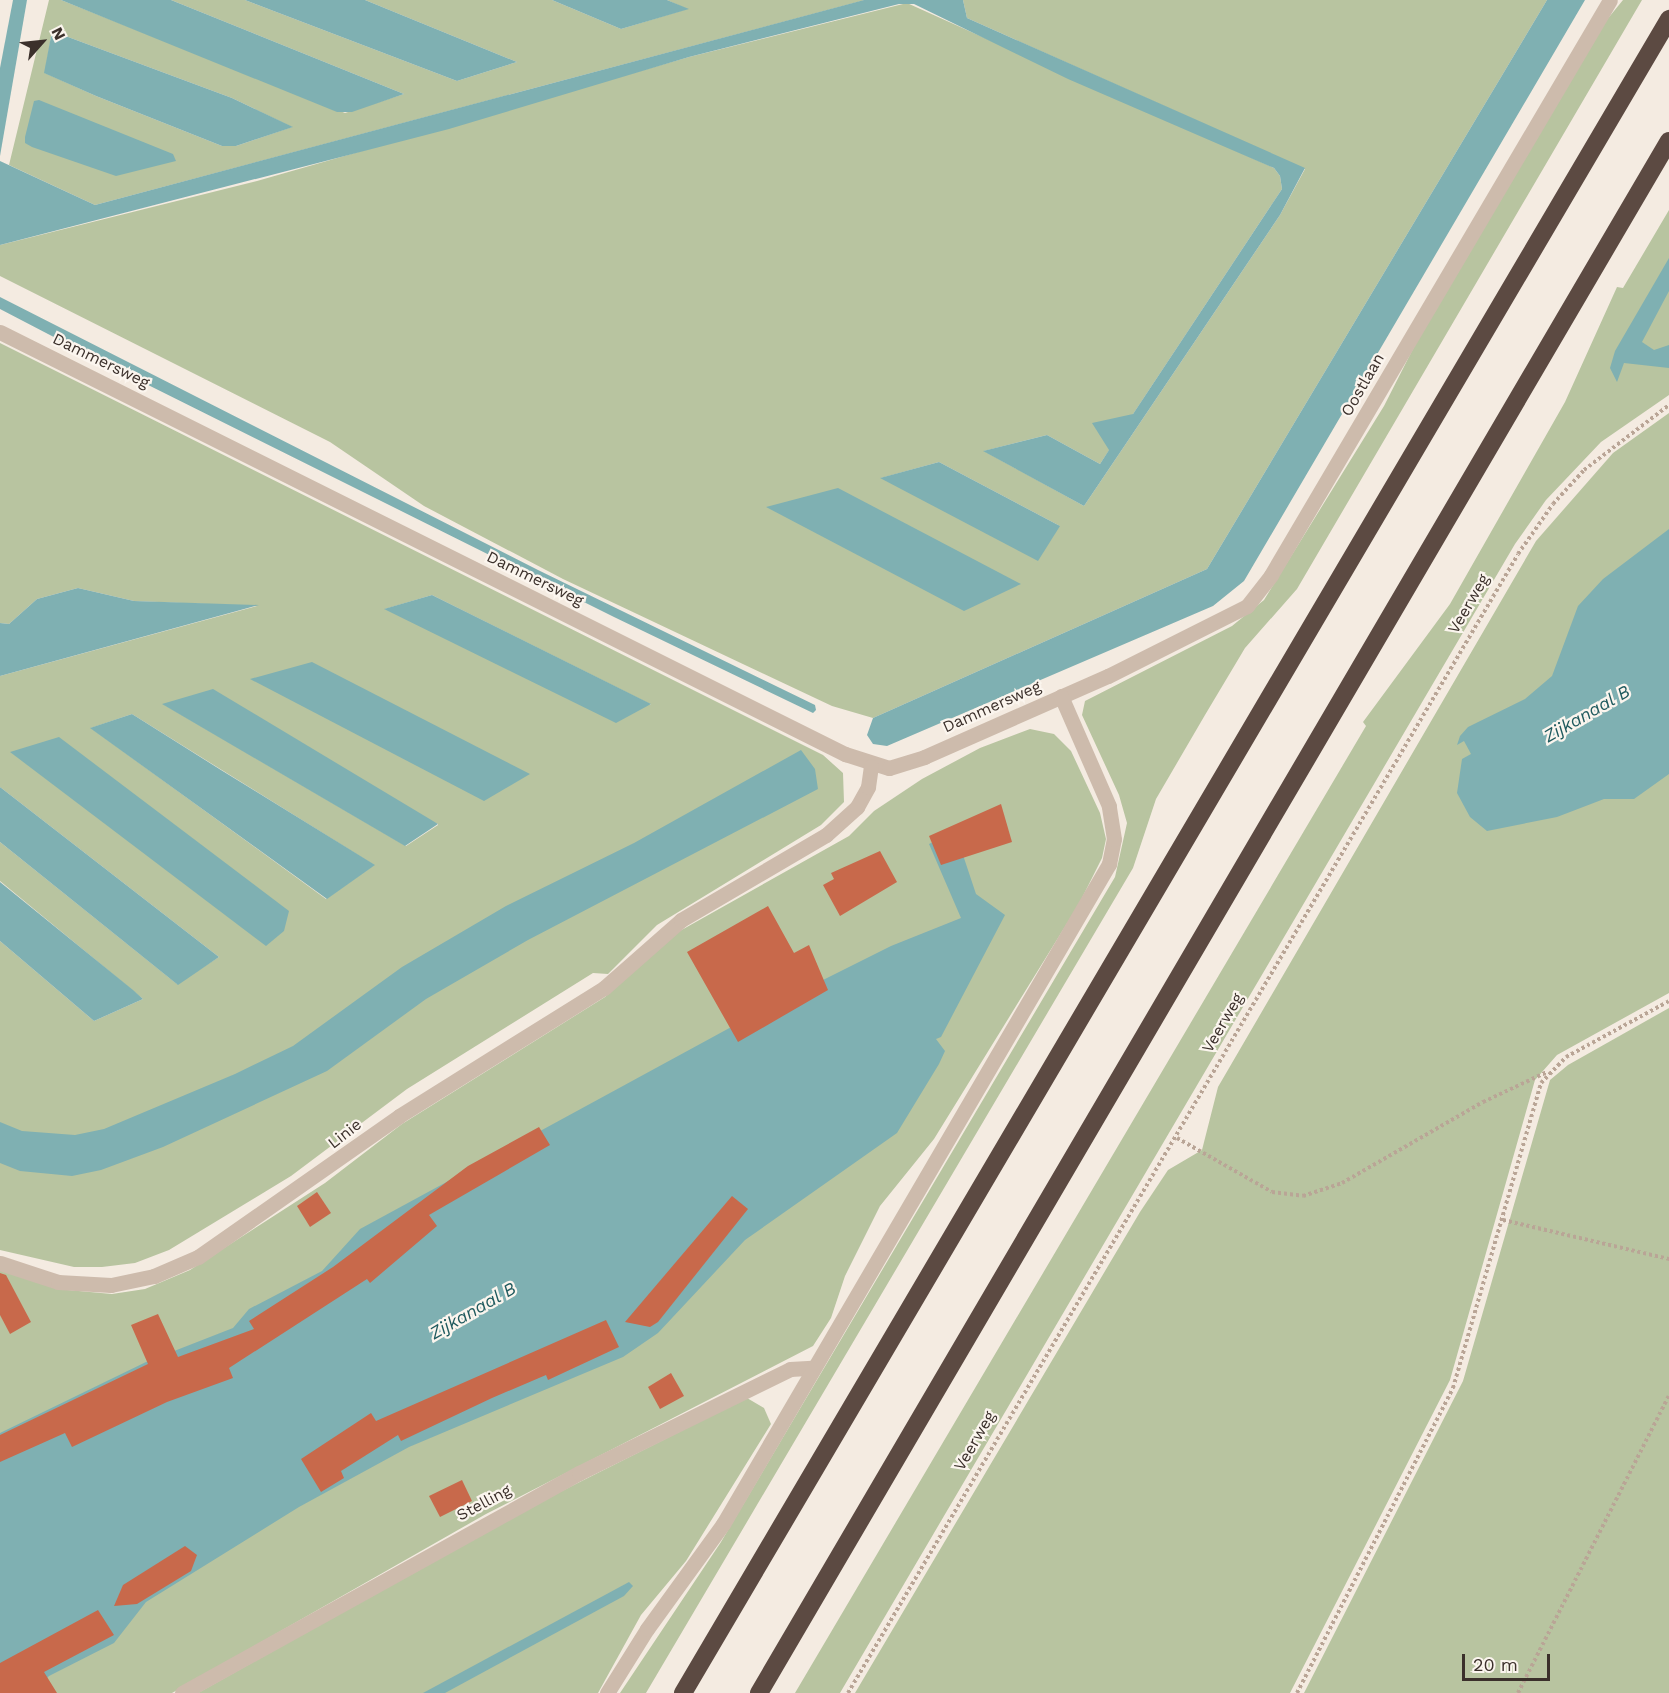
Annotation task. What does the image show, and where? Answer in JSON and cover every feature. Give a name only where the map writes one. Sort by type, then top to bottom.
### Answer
[{"type":"highway","points":[[683,1693],[1669,19]]},
{"type":"highway","points":[[759,1693],[1669,141]]},
{"type":"street","name":"Oostlaan","points":[[1061,696],[1232,617],[1259,592],[1610,0]]},
{"type":"street","name":"Dammersweg","points":[[0,332],[871,766],[907,764],[1061,696]]},
{"type":"street","points":[[607,1693],[646,1629],[723,1524],[812,1368],[1109,864],[1114,839],[1109,806],[1061,696]]},
{"type":"street","name":"Linie","points":[[0,1263],[58,1282],[111,1285],[139,1281],[184,1264],[329,1169],[399,1116],[604,987],[681,920],[825,836],[856,807],[868,787],[871,766]]},
{"type":"street","name":"Stelling","points":[[182,1693],[579,1473],[790,1370],[812,1368]]},
{"type":"path","name":"Veerweg","points":[[848,1693],[1178,1138],[1536,527],[1601,454],[1669,405]]},
{"type":"path","points":[[1178,1138],[1272,1192],[1303,1196],[1363,1172],[1483,1102],[1547,1072],[1669,1001]]},
{"type":"path","points":[[1297,1693],[1450,1396],[1503,1220],[1537,1095],[1547,1072]]},
{"type":"path","points":[[1503,1220],[1669,1259]]},
{"type":"path","points":[[1518,1693],[1669,1396]]},
{"type":"green space","points":[[49,0],[61,0],[345,113],[404,94],[171,0],[245,0],[457,81],[517,62],[365,0],[552,0],[621,29],[687,9],[667,0],[865,0],[95,205],[9,165]],"holes":[[[52,31],[232,98],[292,127],[236,146],[222,146],[96,96],[45,73]]]},
{"type":"green space","points":[[963,0],[1547,0],[1207,569],[873,718],[832,706],[563,579],[424,506],[330,442],[0,276],[0,245],[257,181],[689,57],[907,3],[1274,168],[1280,176],[1282,189],[1100,464],[1047,435],[984,451],[1084,506],[1280,215],[1305,169],[967,18]],"holes":[[[939,462],[1060,526],[881,478]]]},
{"type":"green space","points":[[1623,0],[1642,0],[1297,589],[1245,648],[1205,715],[1156,799],[1133,868],[646,1693],[620,1693],[721,1542],[1115,877],[1127,823],[1119,795],[1082,715],[1085,701],[1232,626],[1264,600],[1384,406],[1418,339],[1605,22]]},
{"type":"green space","points":[[1669,210],[1669,395],[1601,442],[1546,500],[1515,544],[840,1693],[795,1693],[1366,726],[1363,722],[1450,604],[1565,402],[1617,287],[1623,288]]},
{"type":"green space","points":[[0,343],[823,755],[843,773],[844,802],[821,825],[657,925],[608,974],[593,973],[407,1089],[291,1176],[169,1250],[135,1263],[102,1267],[74,1267],[0,1250],[0,941],[94,1021],[143,999],[0,881],[0,842],[177,984],[219,957],[0,787],[0,676],[257,606],[134,601],[78,588],[37,599],[9,624],[0,623]],"holes":[[[432,595],[650,704],[651,705],[385,609]],[[163,704],[438,824],[406,846]],[[132,714],[374,865],[326,899],[91,728]]]},
{"type":"green space","points":[[1669,413],[1669,993],[1557,1055],[1535,1080],[1450,1380],[1290,1693],[855,1693],[1140,1212],[1168,1170],[1202,1150],[1218,1087],[1536,541],[1613,453]]},
{"type":"green space","points":[[1030,729],[1054,734],[1071,751],[1100,813],[1106,839],[1102,858],[1079,904],[934,1139],[880,1206],[845,1276],[831,1318],[813,1346],[486,1514],[172,1693],[0,1693],[0,1270],[57,1289],[112,1294],[145,1289],[190,1270],[325,1183],[402,1124],[605,997],[678,932],[849,836],[874,811],[922,779],[980,748]]},
{"type":"green space","points":[[1669,1008],[1669,1693],[1304,1693],[1463,1381],[1550,1080],[1568,1065]]},
{"type":"green space","points":[[747,1398],[764,1408],[771,1424],[686,1561],[641,1615],[598,1693],[198,1693],[522,1511]]},
{"type":"water","points":[[13,0],[27,0],[0,156],[0,68]]},
{"type":"water","points":[[61,0],[171,0],[404,94],[352,112],[337,112]]},
{"type":"water","points":[[245,0],[365,0],[517,62],[457,81]]},
{"type":"water","points":[[552,0],[667,0],[689,9],[621,29]]},
{"type":"water","points":[[864,0],[963,0],[967,18],[1305,168],[1280,215],[1084,506],[983,451],[1047,435],[1100,464],[1109,450],[1092,423],[1133,414],[1282,189],[1280,176],[1274,168],[1068,79],[914,4],[899,4],[689,57],[449,129],[0,245],[0,161],[95,205]]},
{"type":"water","points":[[1547,0],[1585,0],[1244,581],[1213,606],[887,746],[873,744],[867,735],[873,718],[1207,569]]},
{"type":"water","points":[[52,31],[232,98],[293,127],[236,146],[222,146],[96,96],[44,73]]},
{"type":"water","points":[[39,100],[173,154],[176,161],[116,176],[32,147],[25,143],[25,137],[34,101]]},
{"type":"water","points":[[1669,258],[1669,291],[1642,342],[1654,350],[1669,345],[1669,368],[1624,363],[1617,382],[1610,368],[1615,351]]},
{"type":"water","points":[[0,297],[538,570],[815,705],[816,710],[813,713],[614,617],[96,359],[0,309]]},
{"type":"water","points":[[939,462],[1060,526],[1038,561],[880,478]]},
{"type":"water","points":[[838,488],[1021,584],[964,611],[766,507]]},
{"type":"water","name":"Zijkanaal B","points":[[1669,529],[1669,774],[1634,799],[1604,799],[1557,817],[1487,831],[1470,817],[1457,793],[1462,759],[1471,754],[1464,741],[1457,745],[1460,736],[1468,727],[1525,699],[1552,676],[1578,606],[1603,579]]},
{"type":"water","points":[[78,588],[134,601],[259,605],[0,676],[0,623],[9,624],[37,599]]},
{"type":"water","points":[[432,595],[651,704],[616,723],[384,609]]},
{"type":"water","points":[[312,662],[530,774],[484,801],[250,679]]},
{"type":"water","points":[[213,689],[438,824],[405,846],[162,704]]},
{"type":"water","points":[[132,714],[375,865],[327,899],[90,728]]},
{"type":"water","points":[[59,737],[289,911],[284,931],[266,946],[10,752]]},
{"type":"water","points":[[801,750],[815,769],[818,789],[528,940],[426,999],[327,1071],[163,1147],[101,1170],[72,1176],[20,1171],[0,1163],[0,1122],[22,1131],[75,1135],[104,1129],[235,1074],[293,1046],[402,967],[506,906],[634,843]]},
{"type":"water","points":[[0,787],[219,957],[178,985],[0,842]]},
{"type":"water","name":"Zijkanaal B","points":[[947,835],[963,855],[976,894],[1005,915],[941,1037],[936,1039],[945,1051],[939,1064],[897,1133],[745,1240],[658,1333],[623,1357],[409,1447],[299,1507],[146,1602],[114,1643],[49,1676],[37,1688],[0,1693],[0,1433],[146,1362],[233,1328],[249,1309],[322,1271],[360,1229],[757,1013],[891,946],[961,918],[929,844]]},
{"type":"water","points":[[0,882],[143,999],[94,1021],[0,941]]},
{"type":"water","points":[[629,1582],[633,1586],[624,1596],[445,1693],[423,1693]]},
{"type":"building","points":[[1001,804],[1012,842],[941,865],[929,836]]},
{"type":"building","points":[[880,851],[897,882],[840,916],[823,885],[834,879],[831,873]]},
{"type":"building","points":[[768,906],[794,953],[809,945],[828,990],[738,1042],[687,952]]},
{"type":"building","points":[[539,1127],[550,1145],[429,1215],[437,1226],[370,1283],[367,1279],[229,1368],[233,1378],[167,1402],[72,1447],[65,1433],[0,1462],[0,1435],[148,1364],[131,1325],[158,1314],[178,1357],[254,1329],[249,1321],[333,1267],[468,1166]]},
{"type":"building","points":[[317,1192],[331,1213],[310,1227],[297,1206]]},
{"type":"building","points":[[732,1196],[748,1209],[658,1322],[650,1327],[625,1322]]},
{"type":"building","points":[[0,1273],[6,1275],[31,1322],[10,1334],[0,1315]]},
{"type":"building","points":[[606,1320],[619,1347],[548,1380],[546,1375],[492,1398],[401,1441],[398,1435],[341,1471],[344,1478],[321,1492],[301,1459],[371,1413],[376,1421]]},
{"type":"building","points":[[671,1373],[684,1396],[660,1409],[648,1387]]},
{"type":"building","points":[[462,1480],[472,1501],[440,1517],[429,1496]]},
{"type":"building","points":[[185,1546],[197,1555],[191,1571],[137,1604],[114,1606],[123,1585]]},
{"type":"building","points":[[98,1610],[114,1635],[44,1672],[57,1693],[0,1693],[0,1663]]}]
